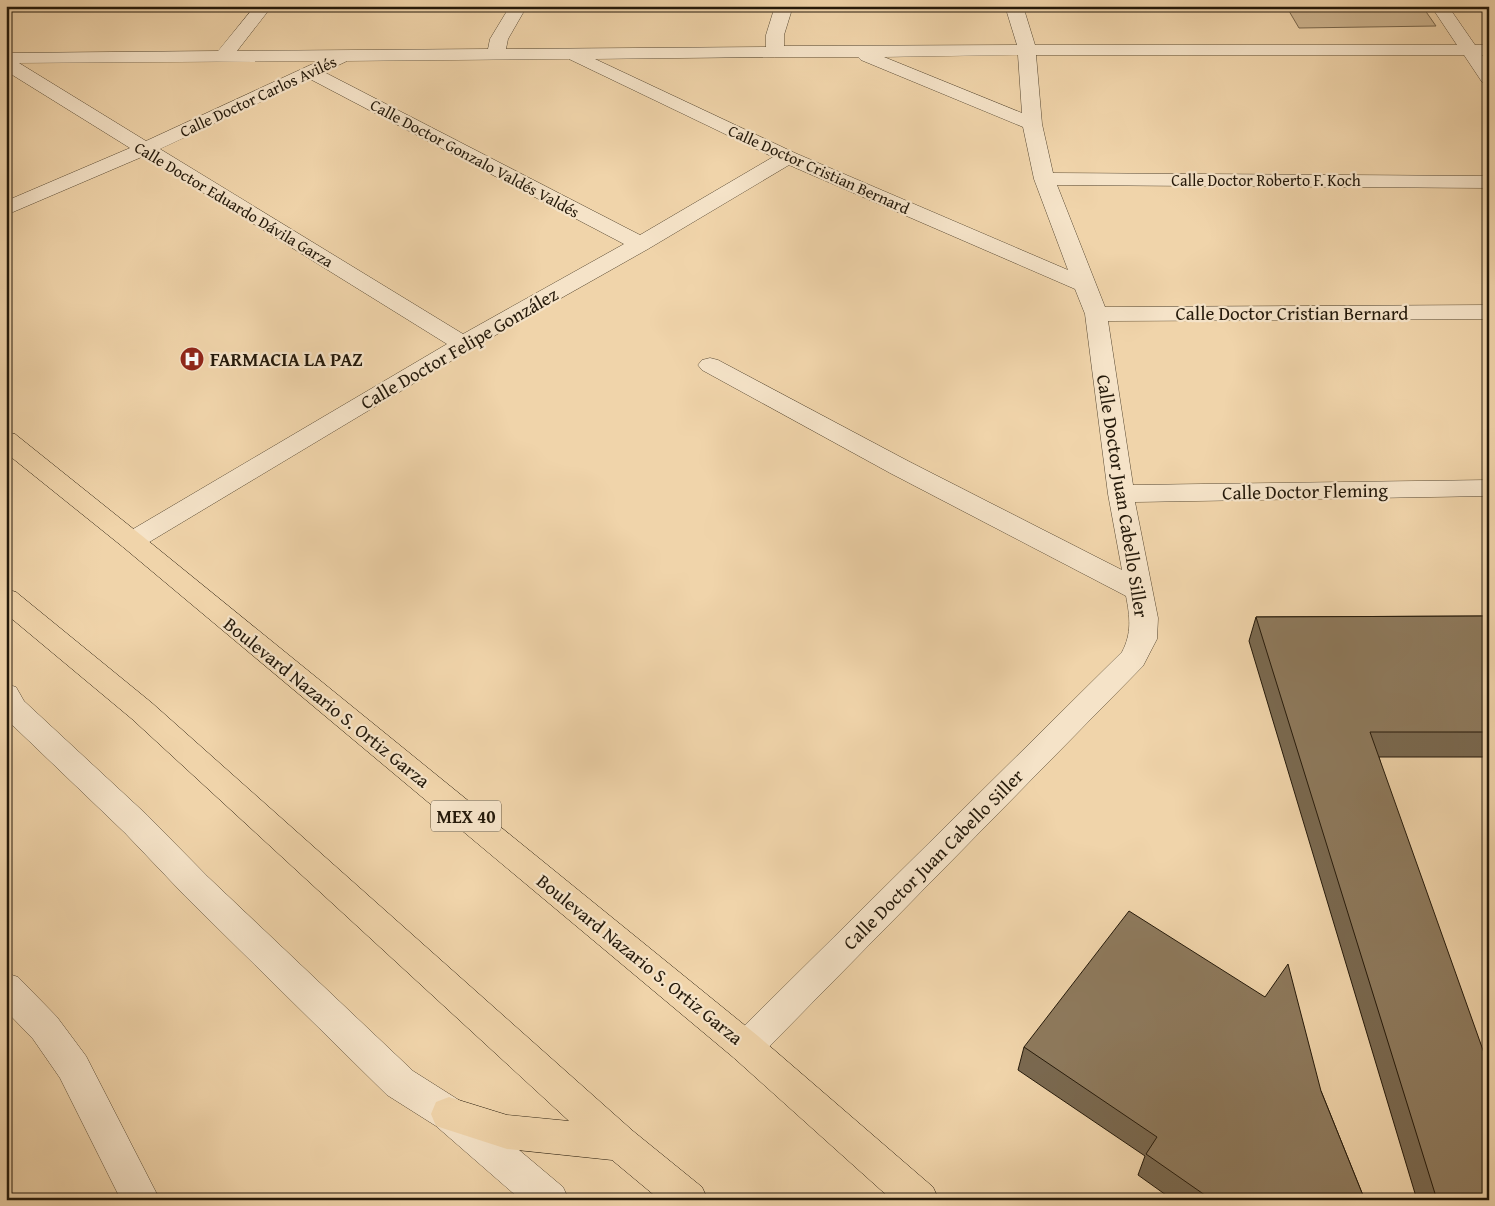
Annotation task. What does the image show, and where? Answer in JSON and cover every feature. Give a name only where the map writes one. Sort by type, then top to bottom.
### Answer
[{"type":"highway","name":"Boulevard Nazario S. Ortiz Garza","points":[[6,440],[132,541],[746,1047],[920,1200]]},
{"type":"highway","points":[[6,599],[142,711],[620,1143],[689,1200]]},
{"type":"highway","points":[[449,1114],[506,1132],[620,1143]]},
{"type":"highway","points":[[880,1165],[937,1200]]},
{"type":"street","points":[[223,56],[264,6]]},
{"type":"street","points":[[498,46],[519,6]]},
{"type":"street","points":[[775,43],[784,6]]},
{"type":"street","name":"Calle Doctor Juan Cabello Siller","points":[[746,1047],[1133,659],[1143,639],[1144,618],[1121,494],[1096,314],[1044,179],[1032,124],[1026,42],[1014,6]]},
{"type":"street","points":[[1439,6],[1489,78]]},
{"type":"street","points":[[6,42],[235,40],[573,46],[1026,42],[1489,33]]},
{"type":"street","points":[[775,43],[857,52],[1026,42],[1489,50]]},
{"type":"street","points":[[6,58],[345,55],[498,46]]},
{"type":"street","name":"Calle Doctor Cristian Bernard","points":[[573,46],[788,157],[1084,285]]},
{"type":"street","points":[[857,52],[1032,124]]},
{"type":"street","name":"Calle Doctor Carlos Avilés","points":[[6,209],[144,149],[345,55]]},
{"type":"street","name":"Calle Doctor Eduardo Dávila Garza","points":[[6,63],[463,344]]},
{"type":"street","name":"Calle Doctor Gonzalo Valdés Valdés","points":[[310,72],[640,244]]},
{"type":"street","name":"Calle Doctor Felipe González","points":[[132,541],[463,344],[640,244],[788,157]]},
{"type":"street","name":"Calle Doctor Roberto F. Koch","points":[[1044,179],[1489,182]]},
{"type":"street","name":"Calle Doctor Cristian Bernard","points":[[1096,314],[1489,312]]},
{"type":"street","points":[[710,365],[898,467],[1140,591]]},
{"type":"street","name":"Calle Doctor Fleming","points":[[1121,494],[1489,488]]},
{"type":"street","points":[[6,695],[14,709],[136,824],[196,886],[400,1083],[449,1114],[550,1200]]},
{"type":"street","points":[[6,988],[45,1028],[73,1067],[108,1140],[141,1200]]},
{"type":"shaded area","points":[[1286,6],[1422,6],[1436,26],[1299,28]]},
{"type":"building","points":[[1489,616],[1489,732],[1370,732],[1489,1067],[1489,1200],[1437,1200],[1256,617]]},
{"type":"building","points":[[1129,911],[1265,997],[1288,964],[1321,1091],[1366,1200],[1212,1200],[1146,1154],[1157,1137],[1024,1047]]},
{"type":"place","name":"FARMACIA LA PAZ","points":[[192,359]]}]
